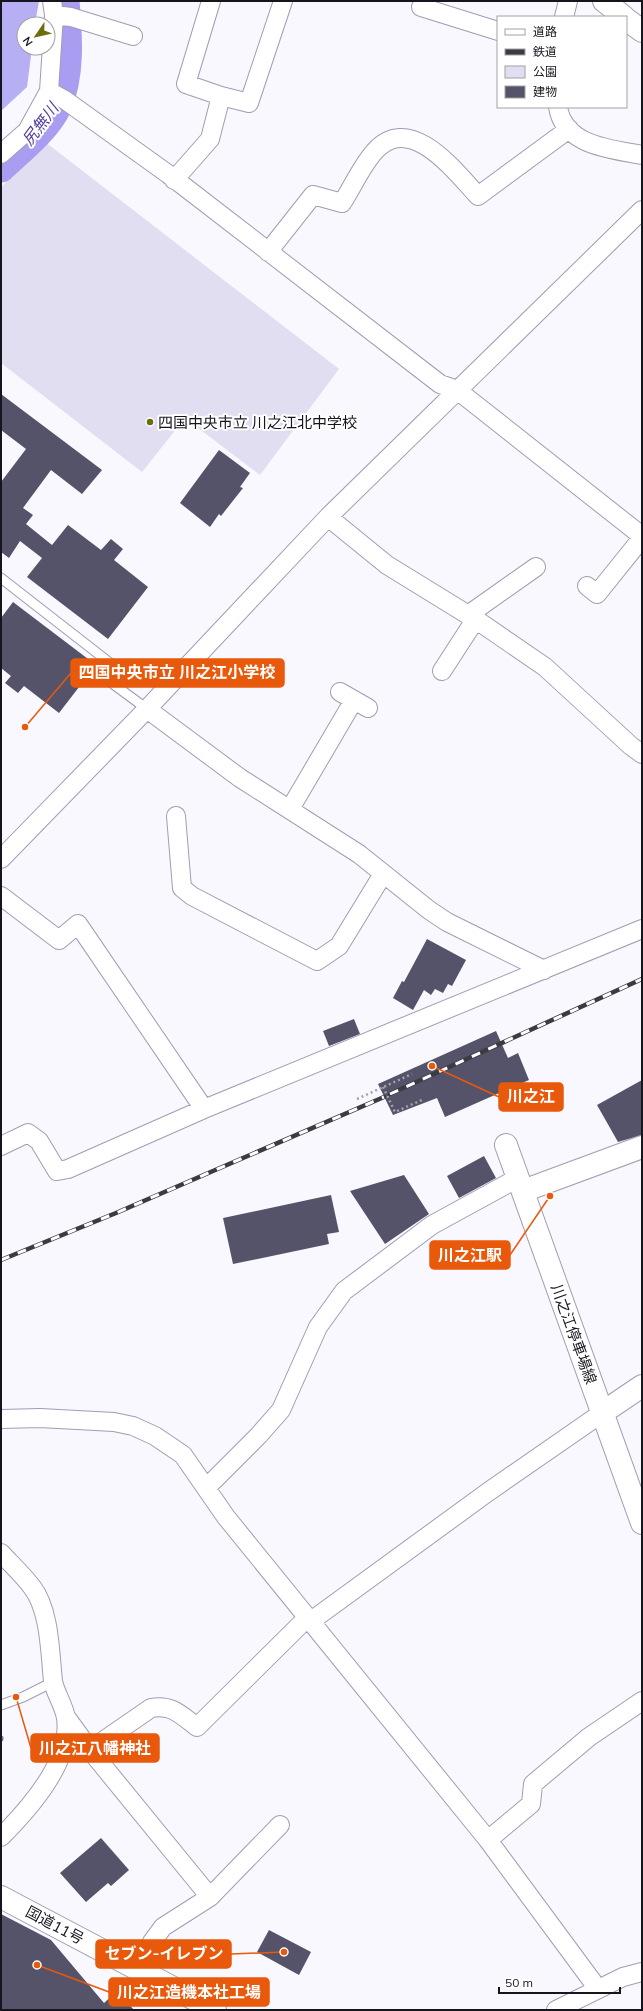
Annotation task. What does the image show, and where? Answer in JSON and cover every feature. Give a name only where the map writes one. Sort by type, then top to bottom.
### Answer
[{"type":"main road","points":[[604,1],[623,16]]},
{"type":"main road","points":[[627,20],[642,31]]},
{"type":"main road","name":"川之江停車場線","points":[[506,1145],[642,1523]]},
{"type":"main road","points":[[521,1184],[642,1147]]},
{"type":"main road","points":[[602,1413],[642,1386]]},
{"type":"main road","name":"国道11号","points":[[1,1897],[215,2010]]},
{"type":"street","points":[[211,1],[186,84],[221,96],[249,103],[282,1]]},
{"type":"street","points":[[564,16],[568,1]]},
{"type":"street","points":[[421,7],[497,31]]},
{"type":"street","points":[[1,154],[27,131],[56,94],[58,12],[133,36]]},
{"type":"street","points":[[56,94],[174,180],[440,384],[457,390],[642,537],[597,594],[587,586]]},
{"type":"street","points":[[174,180],[210,139],[221,96]]},
{"type":"street","points":[[558,108],[569,129],[575,135],[590,144],[642,155]]},
{"type":"street","points":[[268,252],[313,195],[342,204],[374,152],[385,142],[398,137],[416,140],[454,170],[478,196],[569,129]]},
{"type":"street","points":[[1,859],[147,709],[328,517],[642,210]]},
{"type":"street","points":[[328,517],[387,565],[545,667],[631,746],[642,754]]},
{"type":"street","points":[[442,671],[471,618],[536,568]]},
{"type":"street","points":[[290,809],[354,700]]},
{"type":"street","points":[[147,709],[240,778],[359,854],[429,910],[447,922],[544,970]]},
{"type":"street","points":[[176,816],[182,888],[192,896],[317,961],[339,946],[384,874]]},
{"type":"street","points":[[1,896],[59,940],[78,924],[204,1109]]},
{"type":"street","points":[[1,1146],[28,1133],[39,1141],[57,1171],[68,1169],[204,1109],[642,930]]},
{"type":"street","points":[[206,1488],[260,1435],[281,1410],[318,1326],[344,1291],[432,1224],[521,1184]]},
{"type":"street","points":[[90,1750],[151,1708],[162,1706],[175,1710],[197,1727],[310,1619],[602,1413]]},
{"type":"street","points":[[1,1419],[40,1418],[114,1422],[133,1426],[155,1436],[183,1455],[226,1517],[488,1840],[598,1989]]},
{"type":"street","points":[[1,1553],[33,1587],[43,1612],[52,1649],[53,1682],[66,1717],[90,1750],[210,1897]]},
{"type":"street","points":[[488,1840],[531,1804],[533,1784],[589,1737],[642,1701]]},
{"type":"street","points":[[1,1837],[21,1817],[52,1774],[67,1734],[66,1717]]},
{"type":"street","points":[[137,1969],[152,1942],[163,1928],[210,1897],[280,1825]]},
{"type":"street","points":[[556,2010],[623,1977],[642,1972]]},
{"type":"lane","points":[[1,578],[110,664],[101,676],[147,709]]},
{"type":"lane","points":[[1,1705],[23,1698],[53,1682]]},
{"type":"path","points":[[357,1099],[412,1074]]},
{"type":"path","points":[[383,1087],[394,1112],[424,1098]]},
{"type":"green space","points":[[40,138],[339,369],[260,475],[185,418],[142,472],[1,363],[1,188]]},
{"type":"shaded area","points":[[1,1],[39,1],[36,16],[16,16],[16,56],[31,56],[27,87],[1,111]]},
{"type":"building","points":[[1,394],[102,470],[82,494],[51,470],[23,508],[33,515],[26,524],[52,545],[68,525],[101,550],[111,539],[123,549],[114,560],[148,587],[108,639],[27,577],[42,558],[20,541],[9,558],[1,552],[1,482],[26,449],[1,430]]},
{"type":"building","points":[[219,450],[250,473],[240,487],[243,488],[221,516],[219,514],[210,527],[180,503]]},
{"type":"building","points":[[13,602],[96,665],[59,713],[24,686],[18,693],[5,683],[11,676],[1,668],[1,618]]},
{"type":"building","points":[[427,939],[466,960],[452,986],[448,984],[443,993],[435,989],[431,995],[424,990],[413,1010],[393,998],[402,981],[404,982]]},
{"type":"building","points":[[354,1019],[360,1034],[329,1046],[323,1031]]},
{"type":"building","points":[[496,1031],[508,1058],[518,1053],[529,1080],[445,1117],[437,1098],[393,1115],[378,1084]]},
{"type":"building","points":[[642,1080],[642,1135],[618,1142],[597,1105]]},
{"type":"building","points":[[484,1156],[496,1178],[459,1198],[447,1176]]},
{"type":"building","points":[[404,1175],[429,1214],[385,1244],[350,1191]]},
{"type":"building","points":[[331,1195],[339,1232],[327,1234],[329,1244],[233,1264],[223,1218]]},
{"type":"building","points":[[101,1838],[129,1870],[111,1886],[108,1883],[86,1902],[60,1873]]},
{"type":"building","points":[[1,1914],[51,1940],[104,2003],[117,1991],[134,2010],[1,2010]]},
{"type":"building","points":[[269,1930],[311,1952],[299,1975],[257,1952]]},
{"type":"waterway","name":"尻無川","points":[[1,168],[40,131],[57,107],[65,82],[67,55],[65,1]]},
{"type":"railway","points":[[390,1094],[642,979]]},
{"type":"railway","points":[[1,1260],[116,1213],[384,1097]]},
{"type":"place","name":"四国中央市立 川之江北中学校","points":[[150,422]]},
{"type":"place","name":"四国中央市立 川之江小学校","points":[[25,727]]},
{"type":"place","name":"川之江","points":[[432,1066]]},
{"type":"place","name":"川之江駅","points":[[550,1196]]},
{"type":"place","name":"川之江八幡神社","points":[[16,1697]]},
{"type":"place","name":"セブン-イレブン","points":[[284,1952]]},
{"type":"place","name":"川之江造機本社工場","points":[[37,1965]]}]
